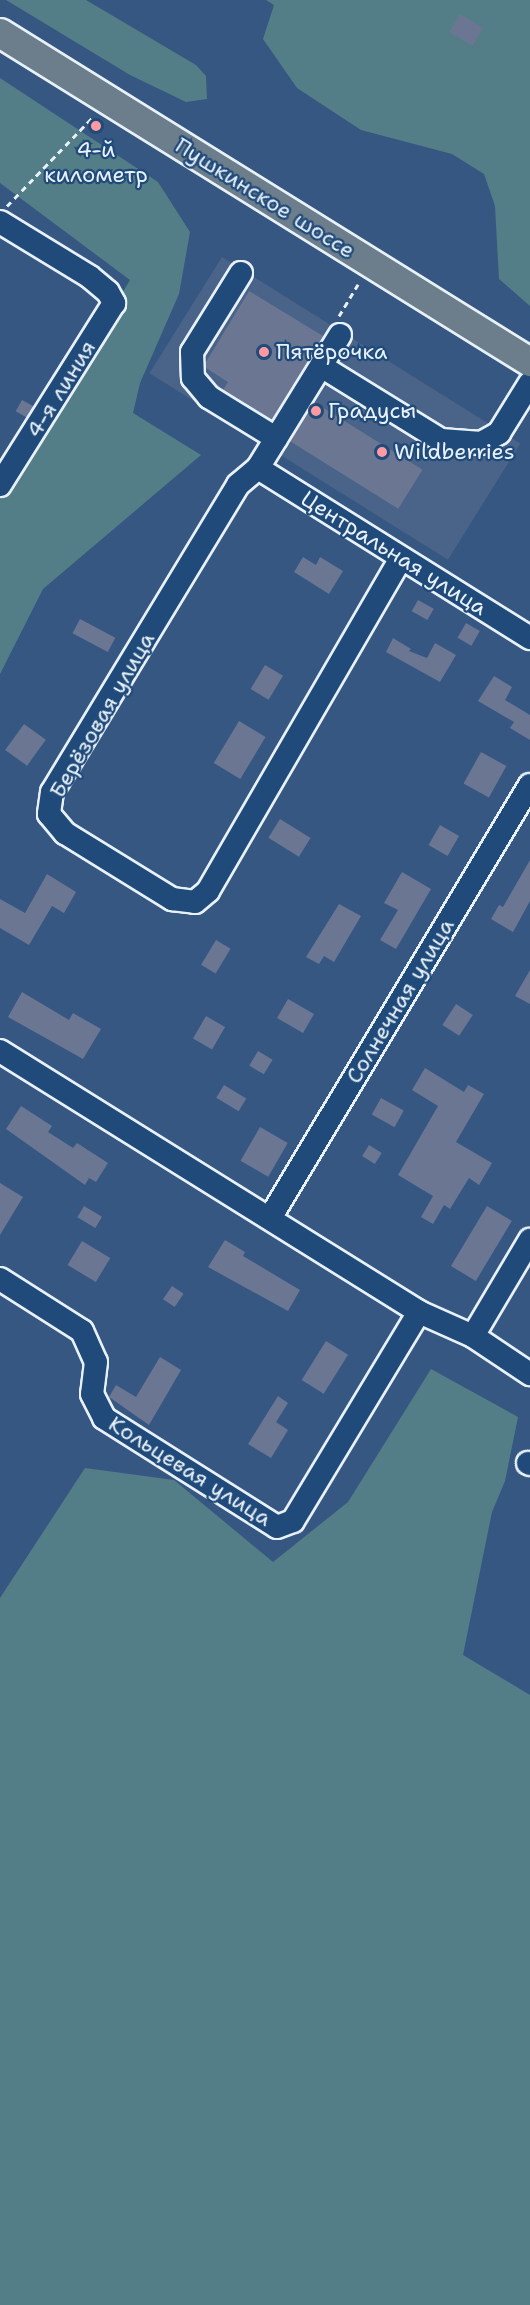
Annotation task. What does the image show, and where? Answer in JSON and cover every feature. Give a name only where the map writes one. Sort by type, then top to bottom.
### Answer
[{"type":"main road","name":"Пушкинское шоссе","points":[[0,33],[530,362]]},
{"type":"street","name":"4-я линия","points":[[0,222],[108,292],[114,303],[0,486]]},
{"type":"street","points":[[241,273],[192,352],[193,378],[209,397],[276,438]]},
{"type":"street","name":"Берёзовая улица","points":[[340,334],[258,468],[238,485],[52,792],[49,814],[65,833],[172,899],[195,902],[208,891],[401,558]]},
{"type":"street","points":[[321,366],[441,440],[481,443],[499,433],[530,383]]},
{"type":"street","name":"Центральная улица","points":[[258,468],[530,638]]},
{"type":"street","name":"Солнечная улица","points":[[270,1218],[530,785]]},
{"type":"street","points":[[0,1051],[418,1312],[473,1336],[530,1374]]},
{"type":"street","points":[[473,1336],[530,1240]]},
{"type":"street","name":"Кольцевая улица","points":[[0,1279],[82,1331],[96,1362],[92,1394],[104,1418],[276,1527],[293,1521],[418,1312]]},
{"type":"path","points":[[0,210],[15,201],[88,124],[105,99]]},
{"type":"path","points":[[340,334],[331,328],[358,284]]},
{"type":"shaded area","points":[[222,257],[521,444],[448,560],[149,373]]},
{"type":"green space","points":[[6,0],[86,0],[196,65],[206,76],[207,99],[186,102],[130,75]]},
{"type":"green space","points":[[266,0],[530,0],[530,306],[499,279],[495,206],[484,174],[452,154],[361,130],[297,88],[263,39],[274,5]]},
{"type":"green space","points":[[0,78],[158,182],[190,232],[179,294],[140,383],[133,413],[201,455],[43,589],[0,674],[0,499],[130,280],[0,183]]},
{"type":"green space","points":[[431,1369],[518,1417],[505,1481],[492,1512],[463,1655],[530,1695],[530,2305],[0,2305],[0,1598],[85,1468],[174,1480],[273,1562],[348,1502]]},
{"type":"building","points":[[460,14],[483,28],[472,46],[449,32]]},
{"type":"building","name":"Пятёрочка","points":[[249,291],[323,336],[272,420],[223,390],[228,382],[206,368],[206,362]]},
{"type":"building","points":[[22,400],[33,406],[27,418],[16,411]]},
{"type":"building","points":[[314,402],[423,470],[398,509],[290,441]]},
{"type":"building","points":[[303,557],[316,565],[320,557],[343,571],[329,594],[294,572]]},
{"type":"building","points":[[418,600],[434,609],[427,620],[412,611]]},
{"type":"building","points":[[80,619],[115,638],[108,652],[72,633]]},
{"type":"building","points":[[466,623],[480,631],[471,646],[458,638]]},
{"type":"building","points":[[393,638],[411,649],[409,651],[427,658],[435,643],[456,655],[440,682],[386,652]]},
{"type":"building","points":[[265,665],[283,676],[269,700],[251,689]]},
{"type":"building","points":[[494,676],[512,687],[505,700],[530,715],[530,740],[510,728],[514,722],[478,701]]},
{"type":"building","points":[[239,721],[266,737],[240,779],[214,763]]},
{"type":"building","points":[[24,724],[46,740],[27,766],[5,750]]},
{"type":"building","points":[[481,752],[506,766],[489,798],[464,783]]},
{"type":"building","points":[[280,819],[311,838],[299,857],[268,838]]},
{"type":"building","points":[[440,825],[459,836],[448,856],[428,845]]},
{"type":"building","points":[[530,860],[530,901],[513,932],[491,919],[499,905],[503,907]]},
{"type":"building","points":[[402,872],[431,889],[396,949],[380,940],[398,910],[384,903]]},
{"type":"building","points":[[47,874],[76,892],[64,913],[52,906],[29,945],[0,928],[0,899],[25,913]]},
{"type":"building","points":[[339,904],[361,916],[334,962],[324,956],[319,964],[306,957]]},
{"type":"building","points":[[216,940],[231,949],[216,974],[201,965]]},
{"type":"building","points":[[530,970],[530,1004],[515,996]]},
{"type":"building","points":[[22,992],[69,1020],[73,1013],[101,1029],[83,1059],[8,1017]]},
{"type":"building","points":[[288,999],[314,1014],[303,1033],[277,1018]]},
{"type":"building","points":[[456,1004],[473,1015],[459,1036],[442,1025]]},
{"type":"building","points":[[206,1016],[225,1027],[212,1050],[193,1039]]},
{"type":"building","points":[[258,1051],[273,1060],[264,1074],[249,1066]]},
{"type":"building","points":[[425,1068],[464,1092],[468,1085],[484,1094],[456,1142],[492,1163],[479,1185],[469,1178],[450,1209],[444,1205],[433,1224],[421,1217],[433,1196],[398,1175],[438,1106],[412,1090]]},
{"type":"building","points":[[224,1085],[246,1098],[239,1111],[216,1098]]},
{"type":"building","points":[[381,1098],[404,1111],[395,1127],[372,1115]]},
{"type":"building","points":[[21,1106],[52,1126],[48,1132],[73,1148],[77,1143],[108,1163],[96,1182],[89,1178],[85,1185],[6,1129]]},
{"type":"building","points":[[260,1127],[288,1143],[268,1177],[241,1161]]},
{"type":"building","points":[[369,1145],[382,1153],[375,1164],[362,1156]]},
{"type":"building","points":[[0,1183],[23,1197],[0,1235]]},
{"type":"building","points":[[84,1206],[102,1217],[95,1228],[77,1217]]},
{"type":"building","points":[[487,1206],[512,1221],[476,1281],[451,1266]]},
{"type":"building","points":[[225,1240],[245,1252],[243,1256],[300,1290],[288,1311],[208,1267]]},
{"type":"building","points":[[82,1241],[110,1258],[96,1282],[68,1265]]},
{"type":"building","points":[[172,1286],[184,1294],[175,1307],[163,1299]]},
{"type":"building","points":[[326,1341],[348,1355],[324,1394],[302,1380]]},
{"type":"building","points":[[160,1357],[181,1370],[149,1425],[109,1397],[116,1385],[136,1397]]},
{"type":"building","points":[[278,1396],[288,1403],[276,1422],[288,1430],[271,1458],[248,1444]]},
{"type":"place","name":"4-й километр","points":[[96,126]]},
{"type":"place","name":"Пятёрочка","points":[[264,352]]},
{"type":"place","name":"Градусы","points":[[316,411]]},
{"type":"place","name":"Wildberries","points":[[382,452]]}]
